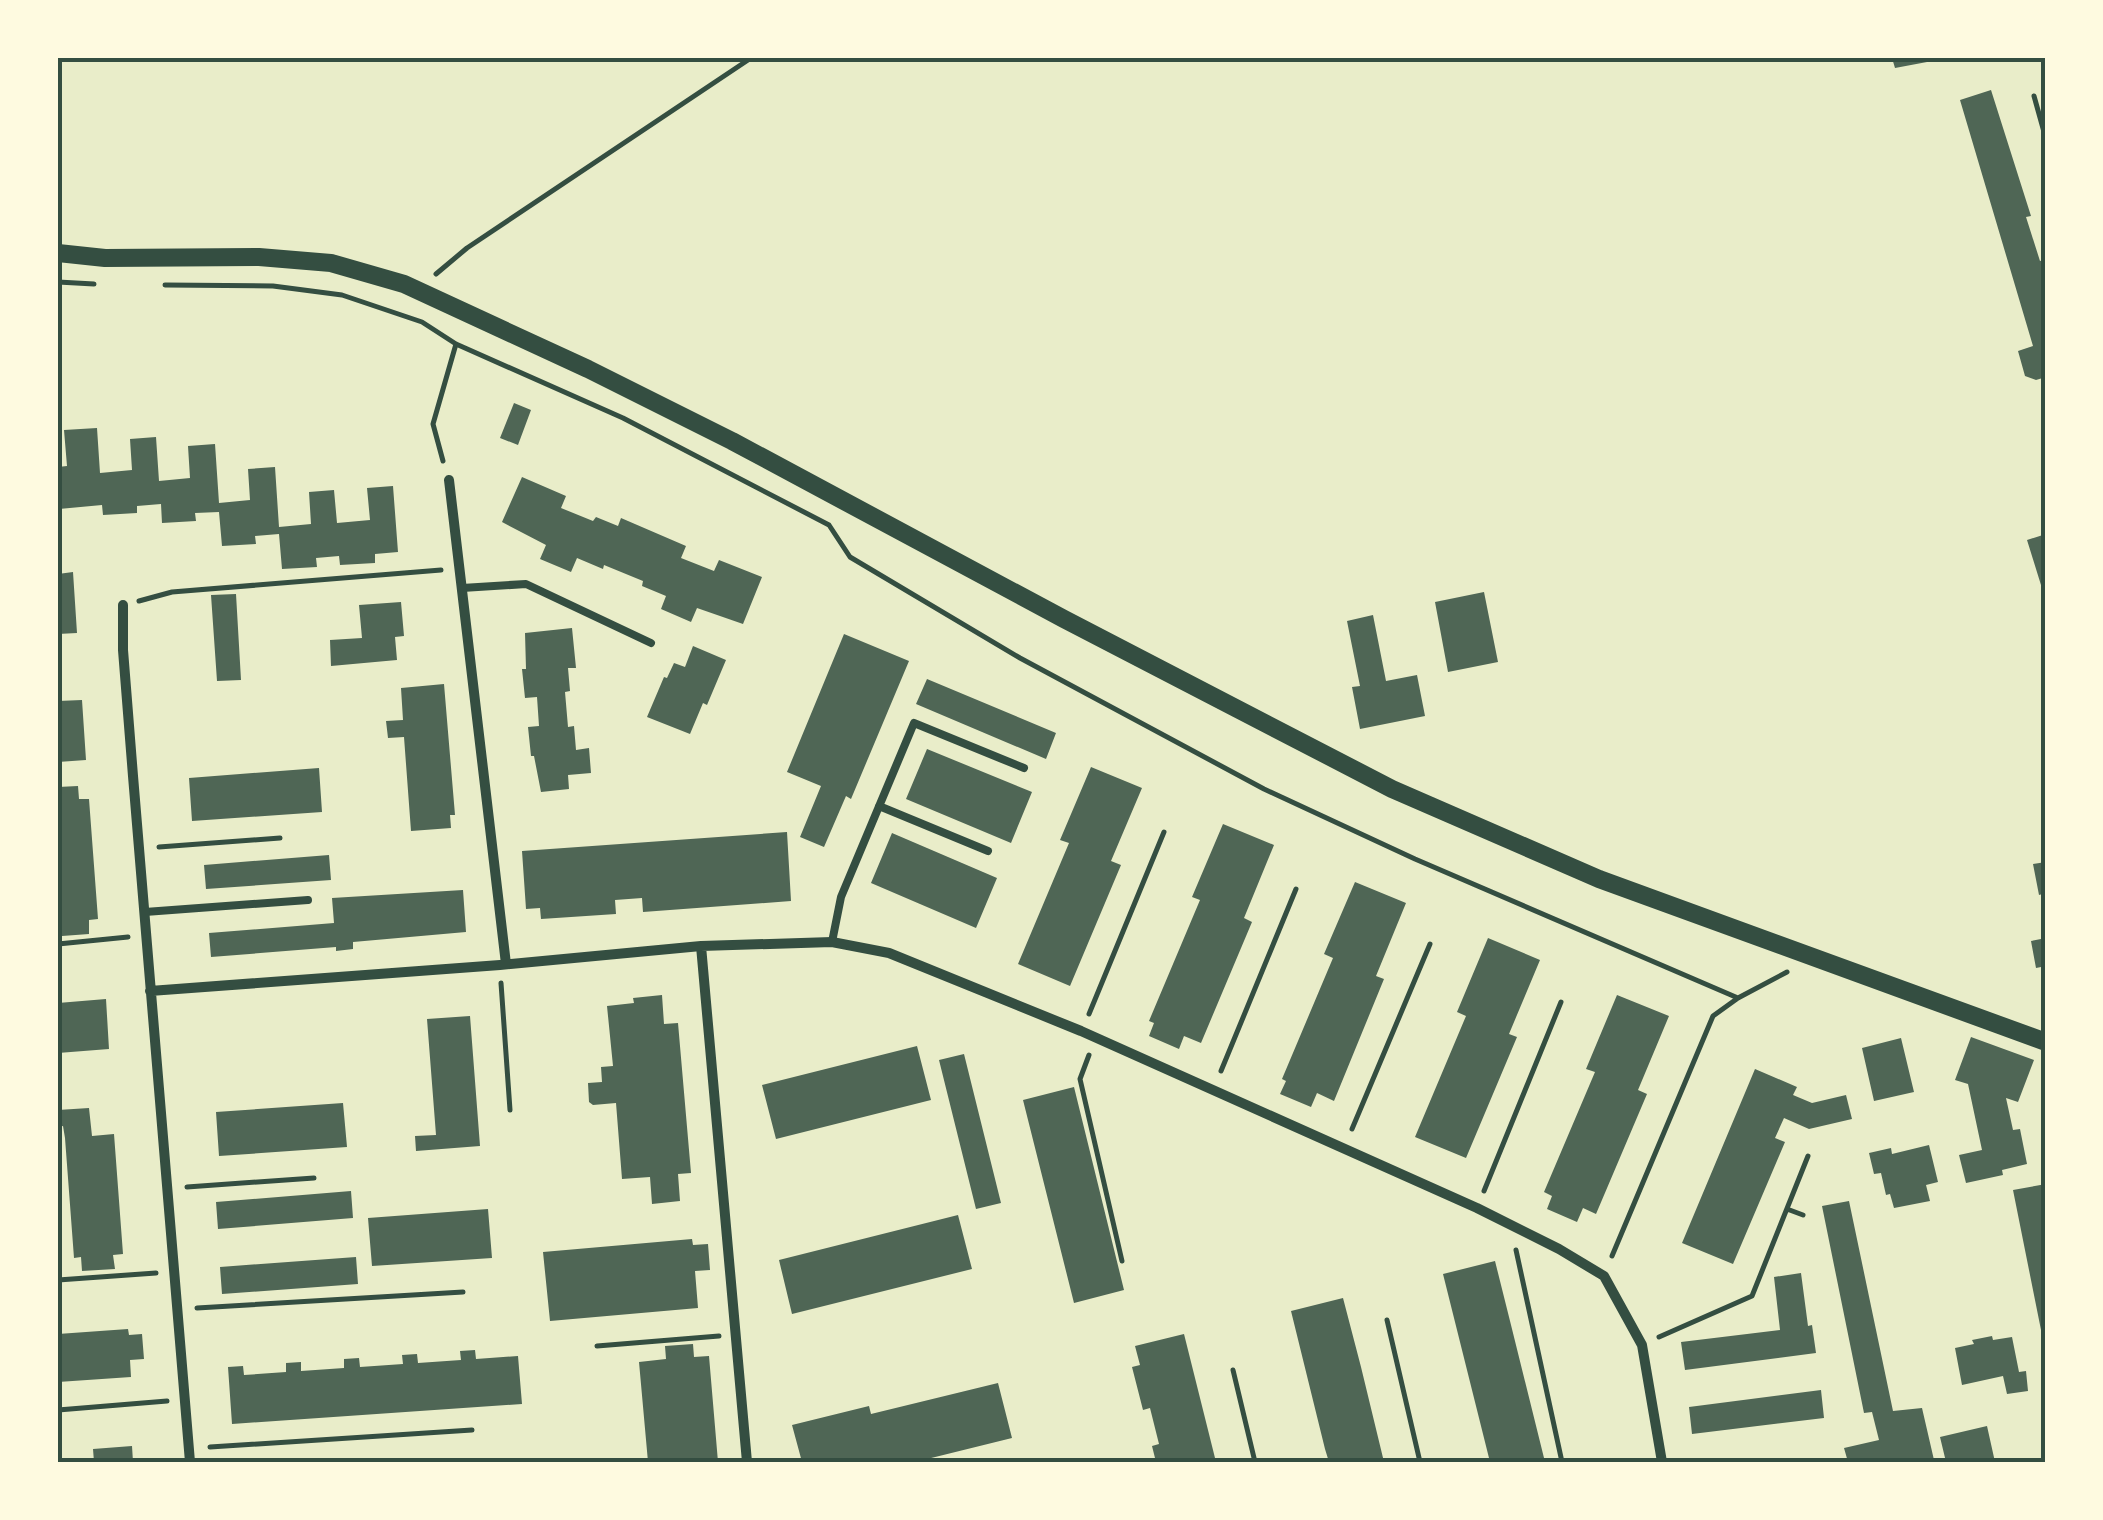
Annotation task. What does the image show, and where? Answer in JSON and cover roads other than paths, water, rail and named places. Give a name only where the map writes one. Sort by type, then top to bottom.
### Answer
[{"type":"street","points":[[58,253],[105,258],[259,257],[331,263],[422,292],[732,441],[1081,629],[1392,789],[1599,879],[2046,1042]]},
{"type":"street","points":[[449,480],[503,965]]},
{"type":"street","points":[[123,605],[123,650],[190,1462]]},
{"type":"street","points":[[150,991],[702,946],[832,942],[890,952],[1081,1031],[1477,1208],[1604,1276],[1642,1345],[1662,1462]]},
{"type":"street","points":[[702,946],[747,1462]]},
{"type":"lane","points":[[462,588],[526,584],[651,643]]},
{"type":"lane","points":[[832,942],[841,897],[914,723],[1024,768]]},
{"type":"lane","points":[[880,806],[988,851]]},
{"type":"lane","points":[[145,912],[308,900]]}]
